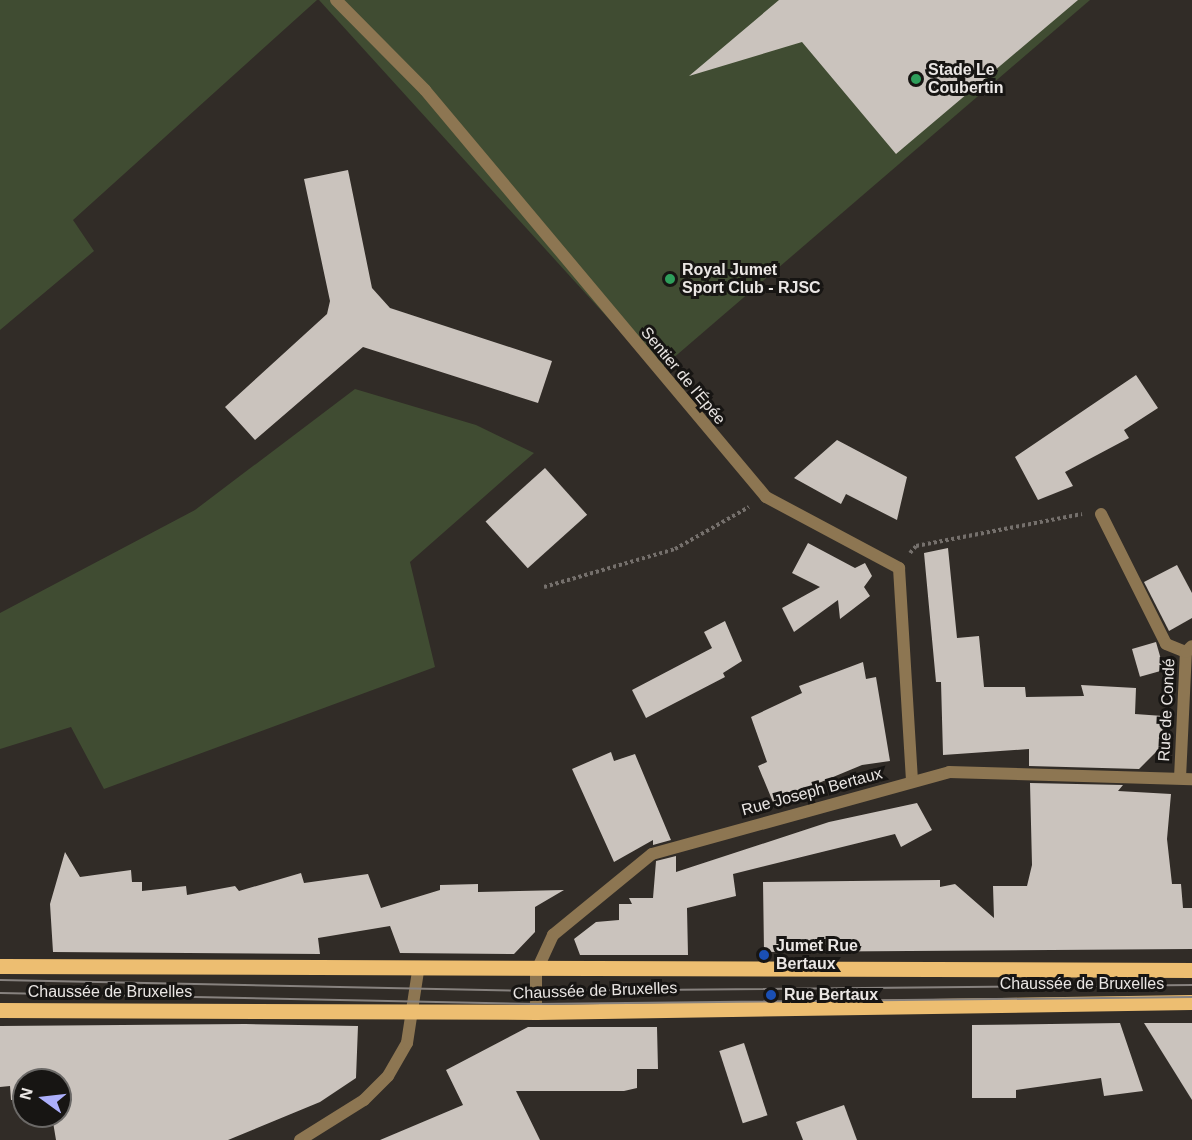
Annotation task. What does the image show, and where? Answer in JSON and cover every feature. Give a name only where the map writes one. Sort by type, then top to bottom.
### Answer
[{"type":"main road","name":"Chaussée de Bruxelles","points":[[0,966],[536,972],[1192,970]]},
{"type":"main road","name":"Chaussée de Bruxelles","points":[[0,1010],[536,1012],[1192,1002]]},
{"type":"street","name":"Sentier de l'Épée","points":[[336,0],[425,90],[766,497],[899,568]]},
{"type":"street","points":[[1101,514],[1166,644],[1189,649]]},
{"type":"street","points":[[899,568],[912,782]]},
{"type":"street","name":"Rue de Condé","points":[[1186,778],[1189,649]]},
{"type":"street","name":"Rue Joseph Bertaux","points":[[536,1012],[536,972],[554,935],[573,914],[652,854],[949,772],[1186,778]]},
{"type":"street","points":[[300,1140],[364,1100],[388,1076],[407,1043],[415,1011],[418,971]]},
{"type":"path","points":[[544,587],[675,549],[766,497]]},
{"type":"path","points":[[899,568],[916,546],[1101,514]]},
{"type":"green space","points":[[0,0],[317,0],[73,220],[94,251],[0,330]]},
{"type":"green space","name":"Royal Jumet Sport Club - RJSC","points":[[319,0],[1090,0],[657,372]]},
{"type":"green space","points":[[355,389],[476,425],[534,453],[410,562],[435,667],[104,789],[71,727],[0,749],[0,613],[195,510]]},
{"type":"building","name":"Stade Le Coubertin","points":[[779,0],[1078,0],[896,154],[802,42],[689,76]]},
{"type":"building","points":[[348,170],[372,288],[390,308],[552,361],[538,403],[363,347],[255,440],[225,407],[327,314],[330,301],[304,179]]},
{"type":"building","points":[[1136,375],[1158,408],[1124,430],[1129,438],[1065,472],[1073,486],[1038,500],[1015,457]]},
{"type":"building","points":[[837,440],[907,477],[897,520],[846,494],[841,504],[794,478]]},
{"type":"building","points":[[545,468],[587,515],[528,568],[486,522]]},
{"type":"building","points":[[808,543],[855,568],[865,563],[872,576],[864,587],[870,596],[840,619],[838,600],[794,632],[782,608],[820,587],[792,573]]},
{"type":"building","points":[[948,548],[957,638],[979,636],[984,687],[1025,687],[1026,697],[1084,696],[1081,685],[1136,688],[1135,714],[1163,716],[1162,746],[1139,769],[1029,766],[1029,749],[943,755],[941,682],[936,682],[924,553]]},
{"type":"building","points":[[1177,565],[1192,593],[1192,618],[1169,631],[1144,582]]},
{"type":"building","points":[[725,621],[742,661],[723,673],[725,677],[646,718],[632,690],[712,648],[704,632]]},
{"type":"building","points":[[1156,642],[1164,670],[1140,677],[1132,649]]},
{"type":"building","points":[[863,662],[866,679],[876,677],[890,761],[862,765],[773,802],[758,766],[767,762],[751,717],[802,693],[799,686]]},
{"type":"building","points":[[611,752],[614,761],[635,754],[671,840],[653,845],[653,840],[614,862],[572,769]]},
{"type":"building","points":[[1030,783],[1123,785],[1118,791],[1171,794],[1167,839],[1172,884],[1181,884],[1183,908],[1192,908],[1192,949],[764,952],[763,882],[940,880],[940,887],[955,884],[994,918],[993,886],[1027,886],[1032,865]]},
{"type":"building","points":[[917,803],[932,830],[901,847],[895,834],[733,874],[736,896],[687,908],[688,955],[580,955],[574,939],[596,922],[619,920],[619,904],[632,904],[629,898],[653,898],[656,861],[676,856],[676,872],[829,822]]},
{"type":"building","points":[[65,852],[80,877],[131,870],[132,882],[142,882],[142,891],[186,886],[187,895],[235,886],[239,891],[301,873],[304,883],[368,874],[381,908],[440,890],[440,885],[478,884],[478,892],[564,890],[535,907],[535,932],[514,954],[400,953],[390,926],[318,938],[320,954],[53,952],[50,904]]},
{"type":"building","points":[[1120,1023],[1143,1091],[1104,1096],[1101,1078],[1016,1090],[1016,1098],[972,1098],[972,1025]]},
{"type":"building","points":[[1144,1023],[1192,1023],[1192,1100]]},
{"type":"building","points":[[245,1024],[358,1026],[356,1078],[320,1102],[228,1140],[56,1140],[54,1128],[72,1128],[72,1068],[12,1068],[11,1100],[10,1086],[0,1087],[0,1026]]},
{"type":"building","points":[[528,1027],[657,1027],[658,1069],[637,1069],[637,1088],[624,1091],[516,1091],[540,1140],[380,1140],[463,1105],[446,1070]]},
{"type":"building","points":[[744,1043],[767,1115],[743,1123],[719,1051]]},
{"type":"building","points":[[844,1105],[857,1140],[803,1140],[796,1122]]},
{"type":"tram line","points":[[0,980],[536,991],[1192,985]]},
{"type":"tram line","points":[[0,993],[536,1004],[1192,997]]},
{"type":"place","name":"Stade Le Coubertin","points":[[916,79]]},
{"type":"place","name":"Royal Jumet Sport Club - RJSC","points":[[670,279]]},
{"type":"place","name":"Jumet Rue Bertaux","points":[[764,955]]},
{"type":"place","name":"Rue Bertaux","points":[[771,995]]}]
